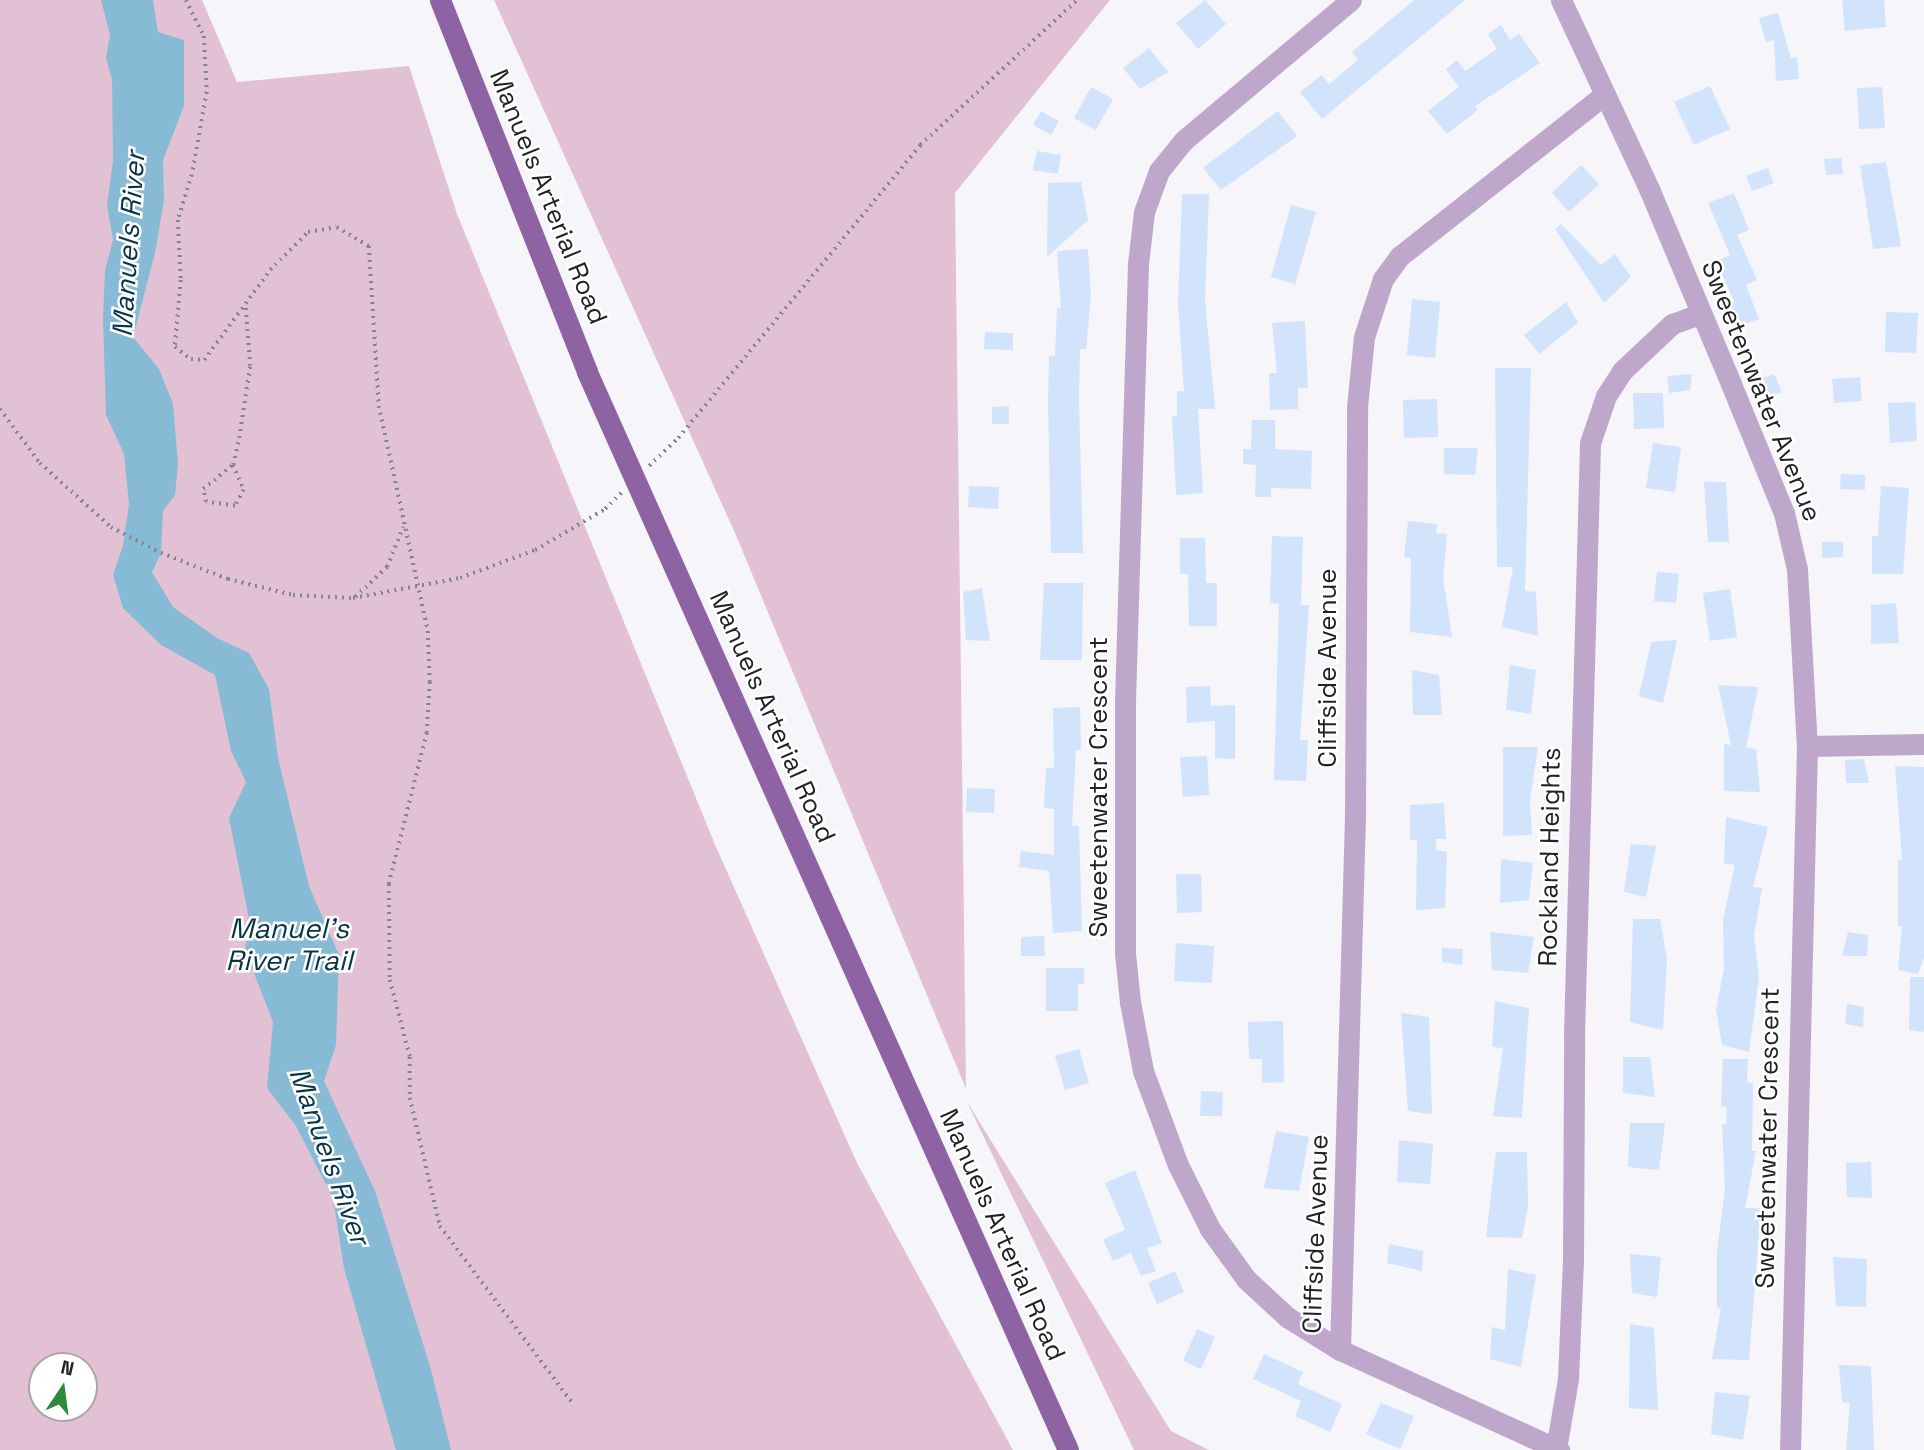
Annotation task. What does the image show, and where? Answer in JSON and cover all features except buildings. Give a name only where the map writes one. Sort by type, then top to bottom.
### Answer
[{"type":"main road","name":"Manuels Arterial Road","points":[[440,0],[612,424],[1068,1450]]},
{"type":"street","name":"Sweetenwater Crescent","points":[[1351,0],[1184,140],[1150,190],[1138,264],[1125,699],[1125,953],[1135,1035],[1158,1117],[1194,1199],[1227,1255],[1265,1298],[1340,1350],[1557,1449]]},
{"type":"street","name":"Sweetenwater Avenue","points":[[1561,0],[1605,94],[1699,314],[1791,541],[1802,604],[1807,746],[1805,827]]},
{"type":"street","name":"Cliffside Avenue","points":[[1340,1350],[1355,815],[1357,407],[1364,337],[1383,278],[1400,256],[1605,94]]},
{"type":"street","name":"Rockland Heights","points":[[1557,1449],[1568,1380],[1573,1273],[1574,1035],[1590,443],[1606,396],[1622,371],[1672,324],[1699,314]]},
{"type":"street","points":[[1807,746],[1924,744]]},
{"type":"street","name":"Sweetenwater Crescent","points":[[1790,1450],[1805,827]]},
{"type":"path","points":[[186,0],[204,36],[207,92],[192,175],[178,220],[181,280],[175,347],[191,359],[204,360],[245,301],[308,232],[337,227],[369,246],[379,406],[403,527],[428,631],[427,733],[389,884],[390,980],[410,1057],[411,1098],[440,1226],[574,1405]]},
{"type":"path","points":[[648,468],[687,428],[920,145],[1077,0]]},
{"type":"path","points":[[233,465],[203,489],[206,502],[235,506],[244,490],[233,465],[250,366],[245,301]]},
{"type":"path","points":[[0,409],[40,463],[111,527],[161,553],[228,579],[293,595],[353,598],[417,590],[535,550],[605,509],[630,484]]},
{"type":"path","points":[[353,598],[387,567],[403,527]]},
{"type":"shaded area","points":[[0,0],[202,0],[237,82],[409,66],[457,214],[716,847],[857,1163],[1013,1450],[0,1450]]},
{"type":"shaded area","points":[[494,0],[1110,0],[955,193],[966,1089],[735,533]]},
{"type":"shaded area","points":[[967,1102],[1171,1431],[1209,1450],[1134,1450]]},
{"type":"water","name":"Manuel's River Trail","points":[[101,0],[153,0],[158,32],[184,40],[184,106],[163,160],[164,200],[155,253],[133,337],[159,369],[173,404],[178,463],[175,495],[163,511],[161,553],[152,572],[173,607],[217,638],[249,653],[269,689],[278,758],[309,886],[339,955],[336,1045],[324,1081],[375,1191],[430,1366],[451,1450],[396,1450],[344,1268],[333,1198],[296,1126],[267,1088],[273,1022],[245,950],[249,919],[229,818],[246,782],[231,751],[215,675],[161,645],[123,608],[113,575],[123,545],[129,504],[124,454],[106,415],[103,319],[105,270],[113,240],[107,205],[113,161],[112,79],[106,58],[110,35]]},
{"type":"water label","name":"Manuels River","points":[[128,244]]},
{"type":"water label","name":"Manuels River","points":[[330,1156]]}]
